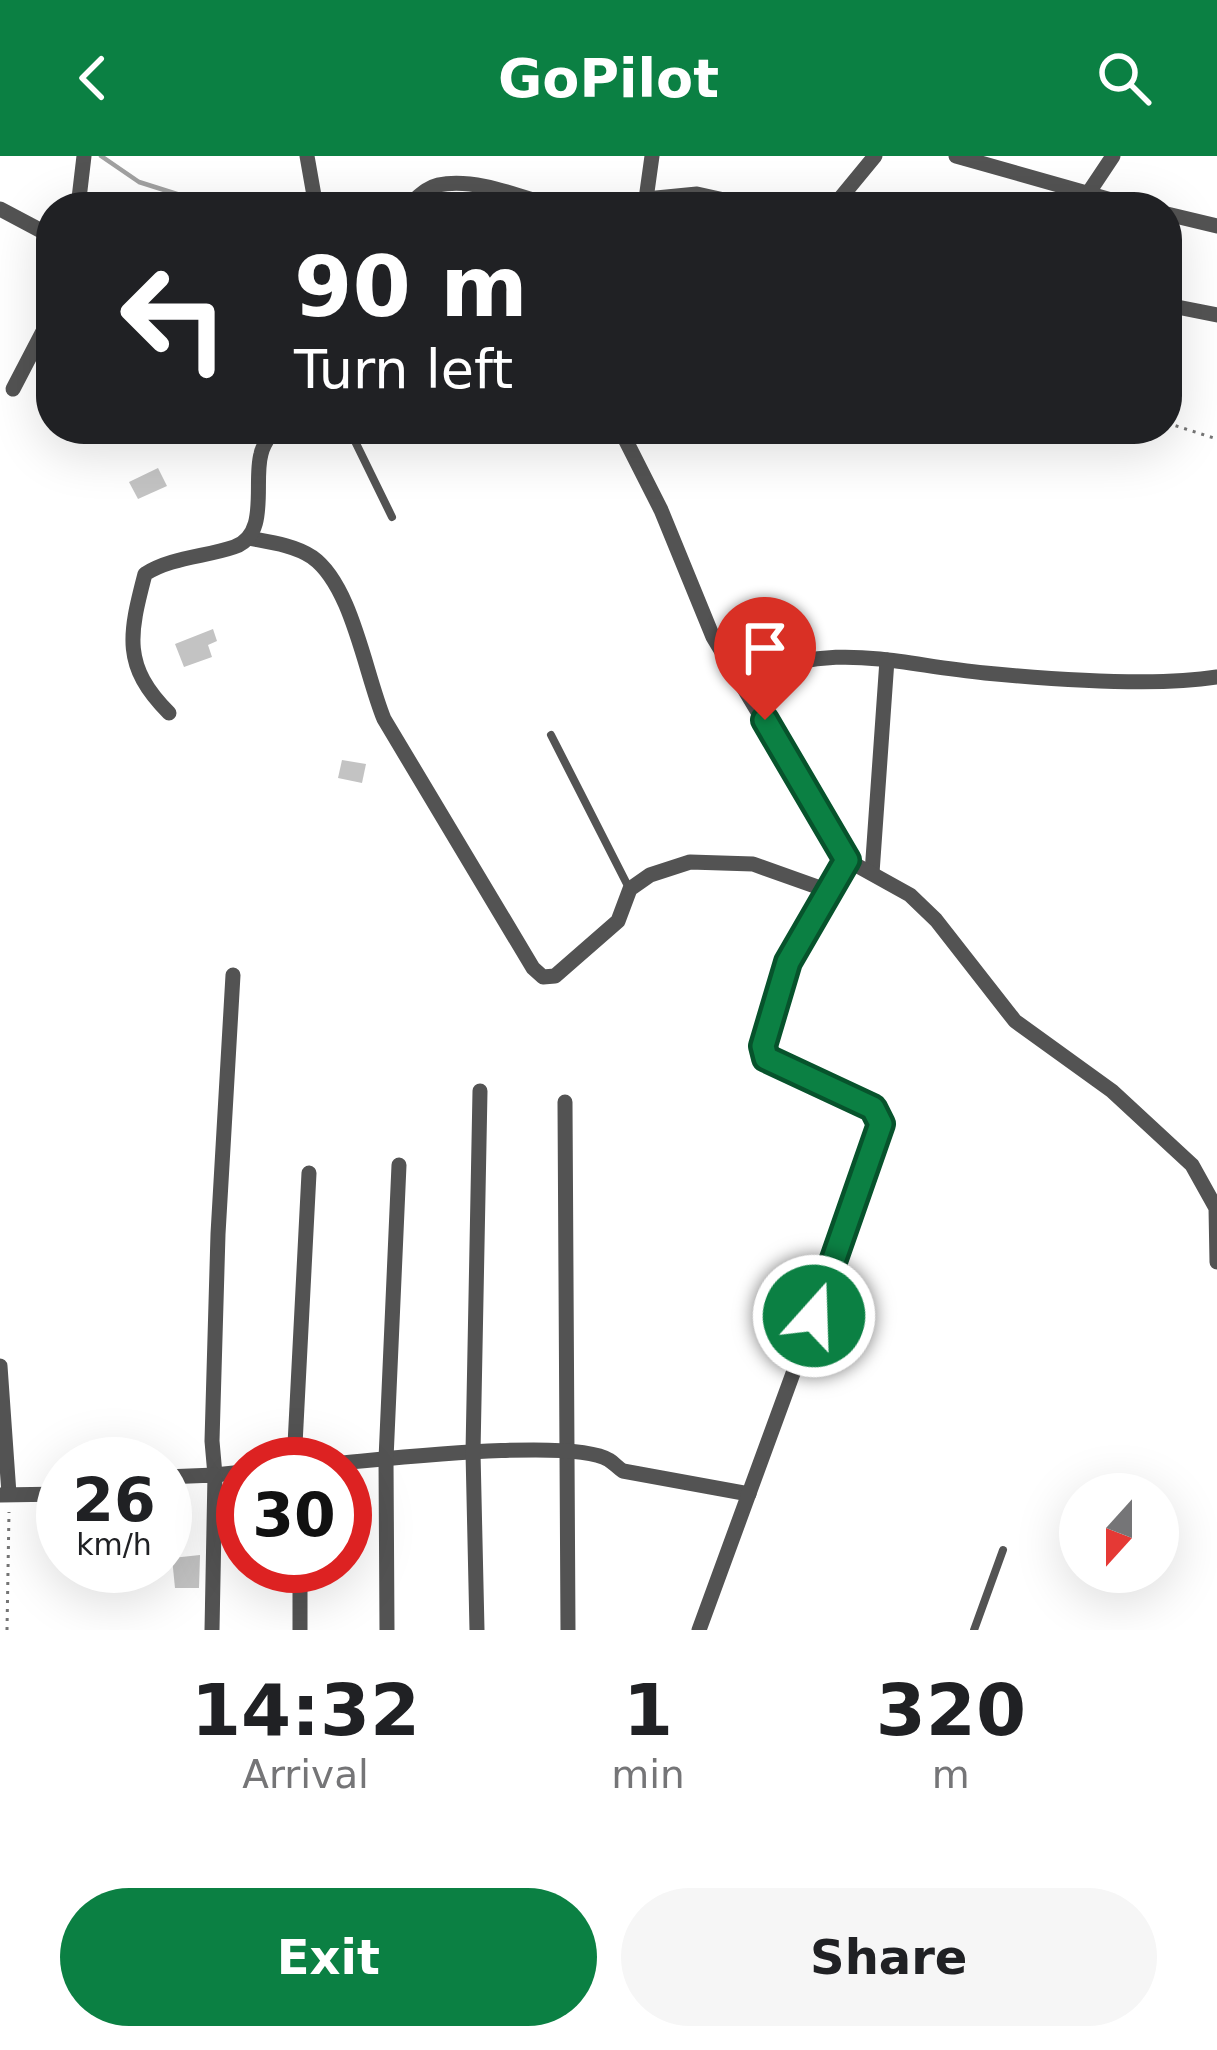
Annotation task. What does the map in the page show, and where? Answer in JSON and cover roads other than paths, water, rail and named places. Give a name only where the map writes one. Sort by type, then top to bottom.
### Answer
[{"type":"street","points":[[308,156],[314,192]]},
{"type":"street","points":[[645,192],[652,156]]},
{"type":"street","points":[[845,192],[875,156]]},
{"type":"street","points":[[956,156],[1058,192]]},
{"type":"street","points":[[1090,192],[1113,156]]},
{"type":"street","points":[[424,192],[441,184],[502,192]]},
{"type":"street","points":[[0,208],[36,228]]},
{"type":"street","points":[[1182,218],[1217,226]]},
{"type":"street","points":[[1182,307],[1217,315]]},
{"type":"street","points":[[13,388],[36,344]]},
{"type":"street","points":[[169,713],[146,690],[130,651],[145,574],[213,549],[235,547],[248,538],[256,523],[260,457],[266,444]]},
{"type":"street","points":[[628,444],[661,509],[712,637],[847,860],[910,895],[936,920],[1016,1021],[1112,1091],[1192,1165],[1216,1208],[1217,1262]]},
{"type":"street","points":[[248,538],[283,544],[314,558],[346,599],[384,719],[533,968],[543,977],[555,976],[618,921],[630,889],[650,874],[691,862],[753,864],[826,890]]},
{"type":"street","points":[[741,682],[800,658],[843,656],[988,674],[1142,680],[1217,676]]},
{"type":"street","points":[[872,873],[887,660]]},
{"type":"street","points":[[699,1630],[881,1124],[873,1108],[766,1058],[763,1046],[788,962],[847,860]]},
{"type":"street","points":[[212,1630],[218,1234],[233,975]]},
{"type":"street","points":[[477,1630],[473,1452],[480,1091]]},
{"type":"street","points":[[565,1102],[568,1630]]},
{"type":"street","points":[[387,1630],[386,1460],[399,1165]]},
{"type":"street","points":[[295,1437],[309,1173]]},
{"type":"street","points":[[0,1366],[5,1494],[36,1494]]},
{"type":"street","points":[[372,1461],[565,1450],[606,1458],[623,1471],[749,1494]]},
{"type":"street","points":[[192,1476],[214,1475]]},
{"type":"street","points":[[300,1630],[301,1593]]},
{"type":"lane","points":[[356,444],[392,517]]},
{"type":"lane","points":[[551,735],[630,889]]},
{"type":"lane","points":[[974,1630],[1003,1550]]},
{"type":"waterway","points":[[101,156],[139,182],[171,192]]}]
